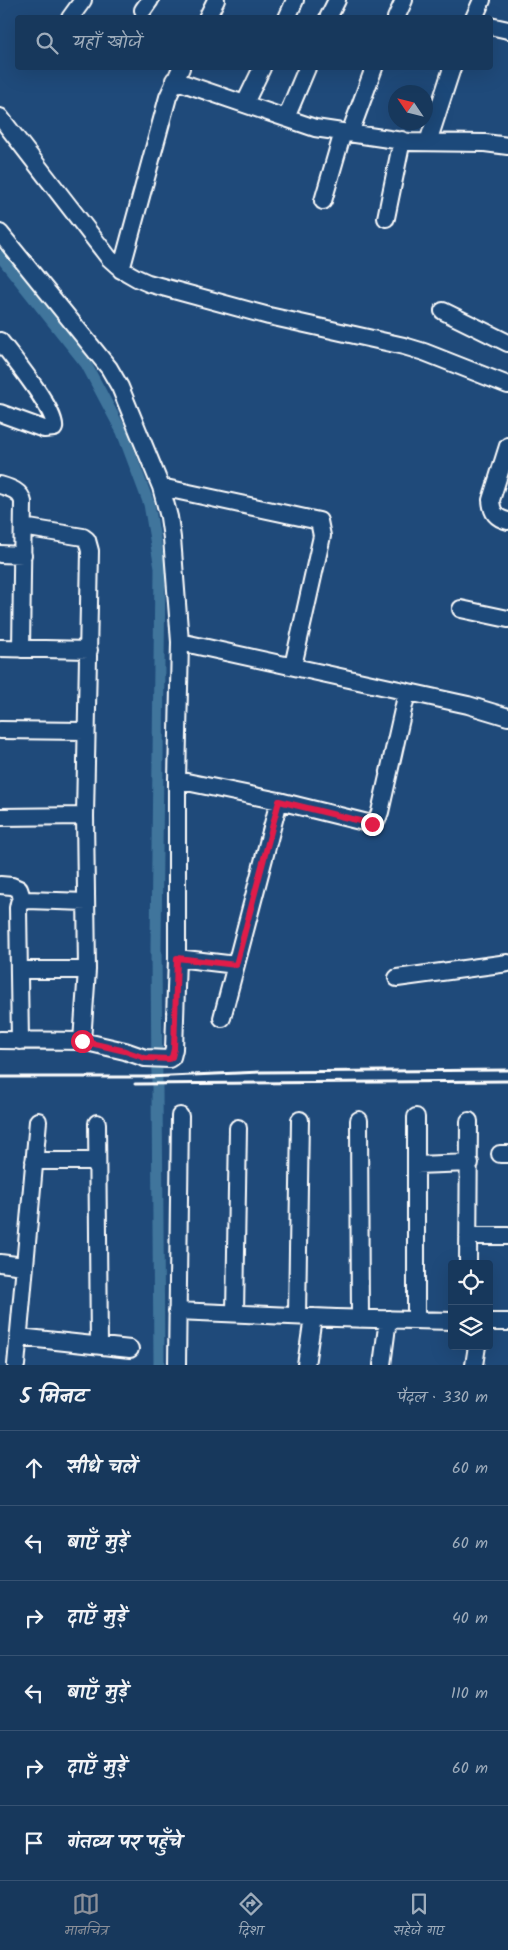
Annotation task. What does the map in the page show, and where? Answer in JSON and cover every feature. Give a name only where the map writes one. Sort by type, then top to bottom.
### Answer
[{"type":"street","points":[[208,15],[216,0]]},
{"type":"street","points":[[288,15],[295,0]]},
{"type":"street","points":[[330,15],[337,0]]},
{"type":"street","points":[[397,15],[404,0]]},
{"type":"street","points":[[475,15],[482,0]]},
{"type":"street","points":[[72,15],[81,1]]},
{"type":"street","points":[[493,27],[508,30]]},
{"type":"street","points":[[245,103],[261,70]]},
{"type":"street","points":[[286,118],[306,70]]},
{"type":"street","points":[[323,201],[347,132],[373,70]]},
{"type":"street","points":[[428,142],[451,70]]},
{"type":"street","points":[[121,270],[177,74],[245,103],[315,128],[402,140],[507,143]]},
{"type":"street","points":[[0,118],[109,258],[121,270],[132,276],[148,283],[269,316],[424,352],[508,385]]},
{"type":"street","points":[[386,218],[402,140]]},
{"type":"street","points":[[0,233],[109,368],[120,387],[161,487],[169,517],[180,642],[177,780],[177,958],[174,1049],[172,1057],[166,1059],[145,1058],[125,1051],[82,1041],[0,1040]]},
{"type":"street","points":[[443,310],[508,343]]},
{"type":"street","points":[[0,341],[41,396],[51,413],[55,425],[54,428],[44,429],[0,413]]},
{"type":"street","points":[[508,446],[491,500],[492,509],[496,516],[508,521]]},
{"type":"street","points":[[0,485],[18,493],[22,497],[21,649]]},
{"type":"street","points":[[161,487],[319,521],[322,536],[293,666]]},
{"type":"street","points":[[23,527],[83,537],[87,540],[90,551],[89,650],[85,732],[87,970],[82,1041]]},
{"type":"street","points":[[0,554],[23,555]]},
{"type":"street","points":[[461,609],[508,620]]},
{"type":"street","points":[[180,642],[468,705],[508,717]]},
{"type":"street","points":[[0,648],[89,650]]},
{"type":"street","points":[[177,780],[279,801],[365,824],[372,824],[377,820],[407,692]]},
{"type":"street","points":[[0,730],[85,732]]},
{"type":"street","points":[[222,1018],[279,801]]},
{"type":"street","points":[[0,817],[85,816]]},
{"type":"street","points":[[0,885],[19,889],[23,901]]},
{"type":"street","points":[[20,1041],[18,908],[20,903],[27,900],[86,902]]},
{"type":"street","points":[[177,958],[236,965]]},
{"type":"street","points":[[397,978],[508,963]]},
{"type":"street","points":[[19,970],[87,970]]},
{"type":"street","points":[[177,1365],[180,1116]]},
{"type":"street","points":[[416,1117],[416,1320]]},
{"type":"street","points":[[300,1120],[306,1365]]},
{"type":"street","points":[[359,1120],[360,1318]]},
{"type":"street","points":[[16,1365],[38,1121]]},
{"type":"street","points":[[468,1260],[469,1121]]},
{"type":"street","points":[[97,1123],[99,1344]]},
{"type":"street","points":[[235,1313],[238,1128]]},
{"type":"street","points":[[34,1161],[98,1161]]},
{"type":"street","points":[[416,1164],[470,1162]]},
{"type":"street","points":[[468,1236],[508,1236]]},
{"type":"street","points":[[0,1263],[24,1266]]},
{"type":"street","points":[[177,1311],[448,1321]]},
{"type":"street","points":[[382,1365],[388,1319]]},
{"type":"street","points":[[493,1322],[508,1322]]},
{"type":"street","points":[[19,1337],[99,1344],[130,1349]]},
{"type":"street","points":[[474,1365],[476,1350]]},
{"type":"waterway","points":[[0,256],[86,364],[122,432],[149,504],[160,568],[156,947],[159,1365]]},
{"type":"railway","points":[[0,1077],[147,1077],[261,1072],[508,1070]]},
{"type":"railway","points":[[135,1084],[508,1081]]},
{"type":"route","points":[[82,1041],[125,1051],[145,1058],[169,1059],[172,1057],[174,1049],[177,958],[236,965],[279,801],[365,824],[372,824]]}]
